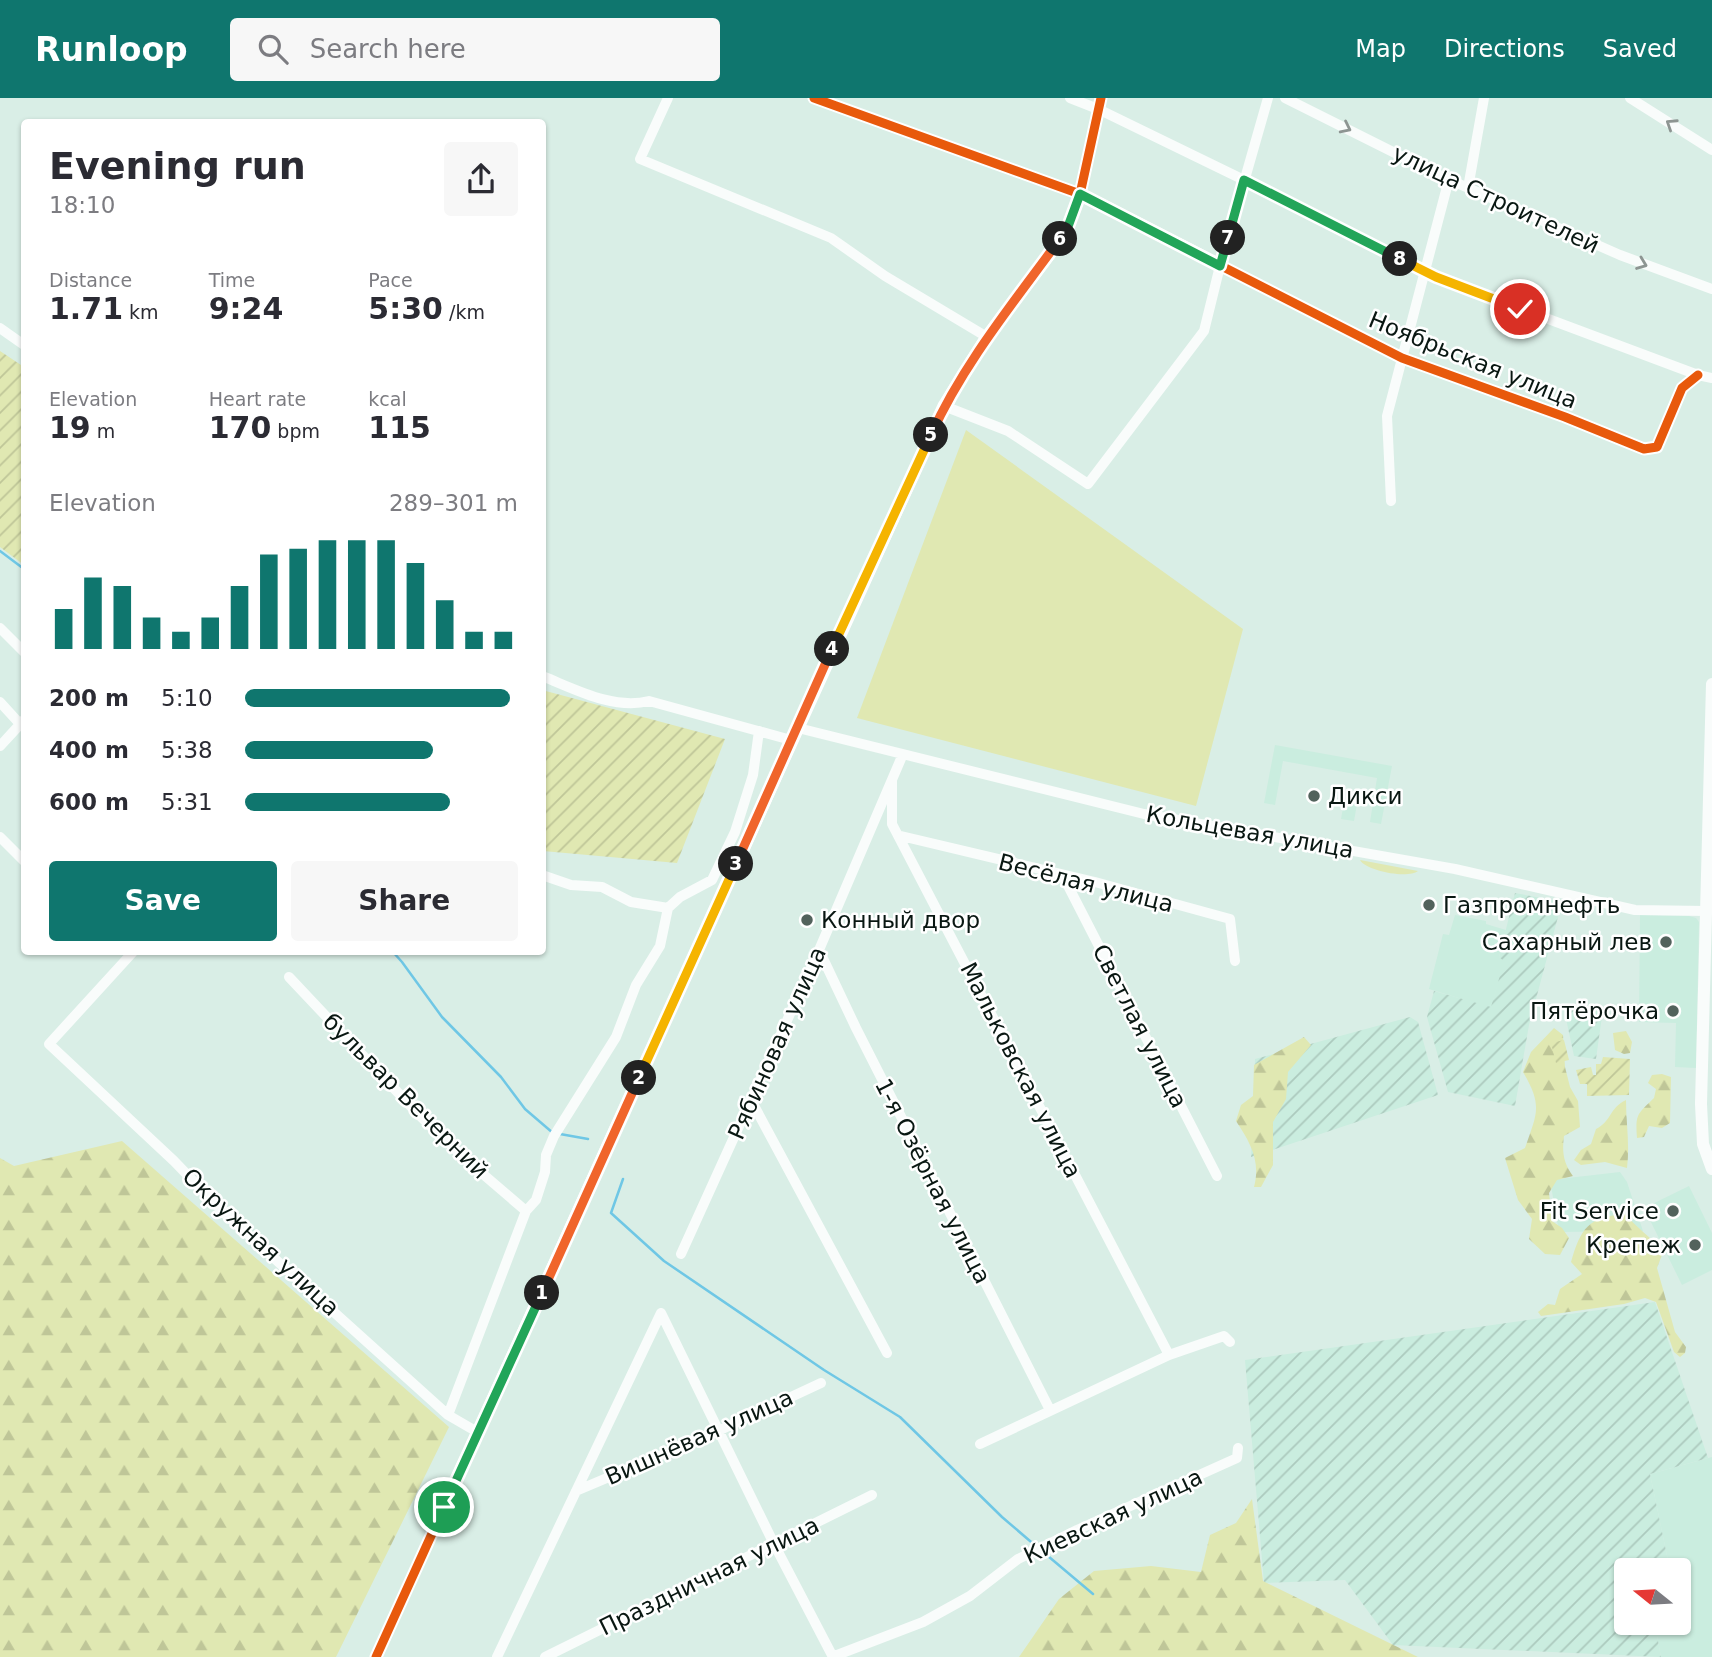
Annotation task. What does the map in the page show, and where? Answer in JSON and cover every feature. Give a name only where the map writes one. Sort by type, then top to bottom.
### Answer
[{"type":"main road","points":[[1712,684],[1709,897],[1706,911],[1701,1116],[1703,1144],[1712,1170]]},
{"type":"street","points":[[668,98],[640,159],[831,238],[886,276],[987,337]]},
{"type":"street","name":"Ноябрьская улица","points":[[814,98],[1080,194],[1402,358],[1565,417],[1644,449],[1657,447],[1682,388],[1698,375]]},
{"type":"street","points":[[1070,98],[1244,180],[1425,271],[1712,378]]},
{"type":"street","points":[[376,1657],[944,406],[987,337],[1066,232],[1080,194],[1101,98]]},
{"type":"street","points":[[944,406],[1008,431],[1088,484],[1204,331],[1268,98]]},
{"type":"street","name":"улица Строителей","points":[[1285,98],[1468,188],[1620,255],[1712,289]]},
{"type":"street","points":[[1468,188],[1484,98]]},
{"type":"street","points":[[1630,98],[1712,150]]},
{"type":"street","points":[[1391,501],[1387,416],[1449,179]]},
{"type":"street","points":[[0,328],[21,343]]},
{"type":"street","points":[[0,628],[21,649]]},
{"type":"street","points":[[546,678],[627,705],[649,701],[792,740]]},
{"type":"street","points":[[0,702],[21,721]]},
{"type":"street","points":[[0,746],[21,723]]},
{"type":"street","name":"Кольцевая улица","points":[[798,728],[1144,814],[1455,869],[1635,910],[1706,911]]},
{"type":"street","points":[[448,1415],[526,1210],[536,1200],[545,1172],[546,1155],[554,1136],[616,1037],[636,985],[660,947],[668,908],[680,897],[712,880],[735,832],[749,786],[759,731]]},
{"type":"street","name":"Рябиновая улица","points":[[681,1254],[820,950],[903,754]]},
{"type":"street","name":"Мальковская улица","points":[[892,781],[892,824],[901,836],[1169,1355]]},
{"type":"street","name":"Весёлая улица","points":[[901,836],[1095,882],[1230,919],[1235,961]]},
{"type":"street","points":[[0,837],[21,858]]},
{"type":"street","points":[[546,876],[571,884],[602,887],[631,902],[668,908]]},
{"type":"street","name":"Светлая улица","points":[[1063,876],[1217,1176]]},
{"type":"street","name":"1-я Озёрная улица","points":[[820,950],[862,1041],[1049,1410]]},
{"type":"street","name":"Окружная улица","points":[[125,955],[48,1044],[174,1161],[224,1213],[448,1415],[479,1433]]},
{"type":"street","name":"бульвар Вечерний","points":[[289,977],[420,1116],[463,1157],[526,1210]]},
{"type":"street","points":[[751,1100],[887,1353]]},
{"type":"street","points":[[497,1657],[661,1313],[832,1657]]},
{"type":"street","points":[[980,1444],[1169,1355],[1224,1336],[1230,1342]]},
{"type":"street","name":"Вишнёвая улица","points":[[576,1491],[718,1431],[821,1383]]},
{"type":"street","name":"Киевская улица","points":[[832,1657],[923,1622],[970,1597],[1018,1559],[1237,1458],[1238,1448]]},
{"type":"street","name":"Праздничная улица","points":[[545,1657],[872,1495]]},
{"type":"shaded area","points":[[1275,745],[1392,766],[1381,824],[1370,822],[1377,778],[1283,761],[1275,805],[1264,803]]},
{"type":"shaded area","points":[[1344,802],[1357,804],[1354,821],[1341,819]]},
{"type":"shaded area","points":[[1515,893],[1562,902],[1529,1025],[1515,1106],[1448,1092],[1427,1017],[1434,991],[1491,1007],[1504,961],[1499,957]]},
{"type":"shaded area","points":[[1455,915],[1486,921],[1486,924],[1506,930],[1499,957],[1505,960],[1491,1008],[1429,989],[1443,934],[1449,935]]},
{"type":"shaded area","points":[[1640,915],[1689,916],[1699,922],[1696,1068],[1675,1067],[1676,1023],[1639,1022]]},
{"type":"shaded area","points":[[1566,1006],[1603,1009],[1596,1059],[1574,1056],[1565,1014]]},
{"type":"shaded area","points":[[1410,1017],[1418,1022],[1438,1095],[1251,1157],[1255,1059]]},
{"type":"shaded area","points":[[1620,1172],[1627,1182],[1643,1231],[1559,1232],[1550,1180]]},
{"type":"shaded area","points":[[1689,1186],[1712,1233],[1712,1270],[1682,1285],[1644,1208]]},
{"type":"shaded area","points":[[1655,1302],[1708,1458],[1650,1474],[1668,1558],[1614,1558],[1614,1635],[1657,1635],[1661,1657],[1393,1645],[1345,1580],[1264,1583],[1245,1360]]},
{"type":"shaded area","points":[[1712,1457],[1712,1657],[1661,1657],[1657,1635],[1691,1635],[1691,1558],[1668,1558],[1650,1474]]},
{"type":"green space","points":[[0,351],[21,365],[21,563],[0,547]]},
{"type":"green space","points":[[966,430],[1243,629],[1196,806],[857,718]]},
{"type":"green space","points":[[546,691],[725,739],[677,863],[546,851]]},
{"type":"green space","points":[[1360,860],[1418,871],[1406,874],[1388,873],[1370,867]]},
{"type":"green space","points":[[1554,1028],[1563,1035],[1565,1067],[1570,1087],[1578,1101],[1580,1127],[1564,1136],[1564,1157],[1573,1176],[1557,1180],[1549,1193],[1552,1221],[1562,1228],[1569,1238],[1560,1255],[1545,1254],[1529,1239],[1532,1219],[1518,1200],[1505,1158],[1525,1148],[1535,1118],[1536,1102],[1523,1072],[1531,1052]]},
{"type":"green space","points":[[1626,1031],[1632,1042],[1630,1053],[1624,1054],[1615,1050],[1613,1033]]},
{"type":"green space","points":[[1304,1037],[1311,1045],[1288,1072],[1286,1099],[1273,1122],[1273,1165],[1261,1187],[1254,1187],[1256,1169],[1253,1152],[1236,1121],[1241,1105],[1253,1096],[1254,1065]]},
{"type":"green space","points":[[1564,1040],[1569,1060],[1556,1063],[1551,1043]]},
{"type":"green space","points":[[1603,1057],[1630,1059],[1629,1095],[1587,1096],[1587,1084],[1580,1084],[1576,1070],[1591,1067],[1593,1075],[1596,1075],[1596,1064],[1601,1064]]},
{"type":"green space","points":[[1652,1075],[1671,1077],[1670,1123],[1662,1128],[1649,1126],[1644,1137],[1637,1138],[1639,1115],[1654,1098],[1656,1089],[1648,1083]]},
{"type":"green space","points":[[1626,1100],[1627,1168],[1605,1162],[1581,1165],[1574,1160],[1581,1150],[1591,1144],[1596,1129]]},
{"type":"green space","points":[[122,1141],[449,1427],[336,1657],[0,1657],[0,1158],[14,1166]]},
{"type":"green space","points":[[1625,1214],[1663,1252],[1657,1268],[1675,1332],[1686,1347],[1685,1353],[1680,1357],[1674,1352],[1656,1302],[1645,1298],[1624,1304],[1541,1316],[1538,1312],[1548,1304],[1555,1305],[1560,1289],[1582,1274],[1571,1262],[1578,1241],[1588,1226],[1602,1218]]},
{"type":"green space","points":[[1252,1499],[1263,1581],[1418,1657],[1019,1657],[1059,1599],[1094,1571],[1151,1566],[1201,1572],[1210,1535],[1236,1523]]},
{"type":"waterway","points":[[0,551],[21,567]]},
{"type":"waterway","points":[[396,955],[442,1017],[501,1077],[525,1109],[553,1133]]},
{"type":"waterway","points":[[560,1134],[588,1139]]},
{"type":"waterway","points":[[623,1179],[611,1213],[664,1261],[824,1370],[900,1417],[1002,1517],[1037,1547]]},
{"type":"waterway","points":[[1042,1551],[1093,1594]]},
{"type":"cycle path","points":[[814,98],[1080,194],[1402,358],[1565,417],[1644,449],[1657,447],[1682,388],[1698,375]]},
{"type":"cycle path","points":[[376,1657],[944,406],[987,337],[1066,232],[1080,194],[1101,98]]},
{"type":"place","name":"Дикси","points":[[1314,796]]},
{"type":"place","name":"Газпромнефть","points":[[1429,905]]},
{"type":"place","name":"Конный двор","points":[[807,920]]},
{"type":"place","name":"Сахарный лев","points":[[1666,942]]},
{"type":"place","name":"Пятёрочка","points":[[1673,1011]]},
{"type":"place","name":"Fit Service","points":[[1673,1211]]},
{"type":"place","name":"Крепеж","points":[[1695,1245]]},
{"type":"route","points":[[444,1507],[944,406],[987,337],[1066,232],[1080,194],[1220,266],[1244,180],[1436,277],[1520,309]]}]
